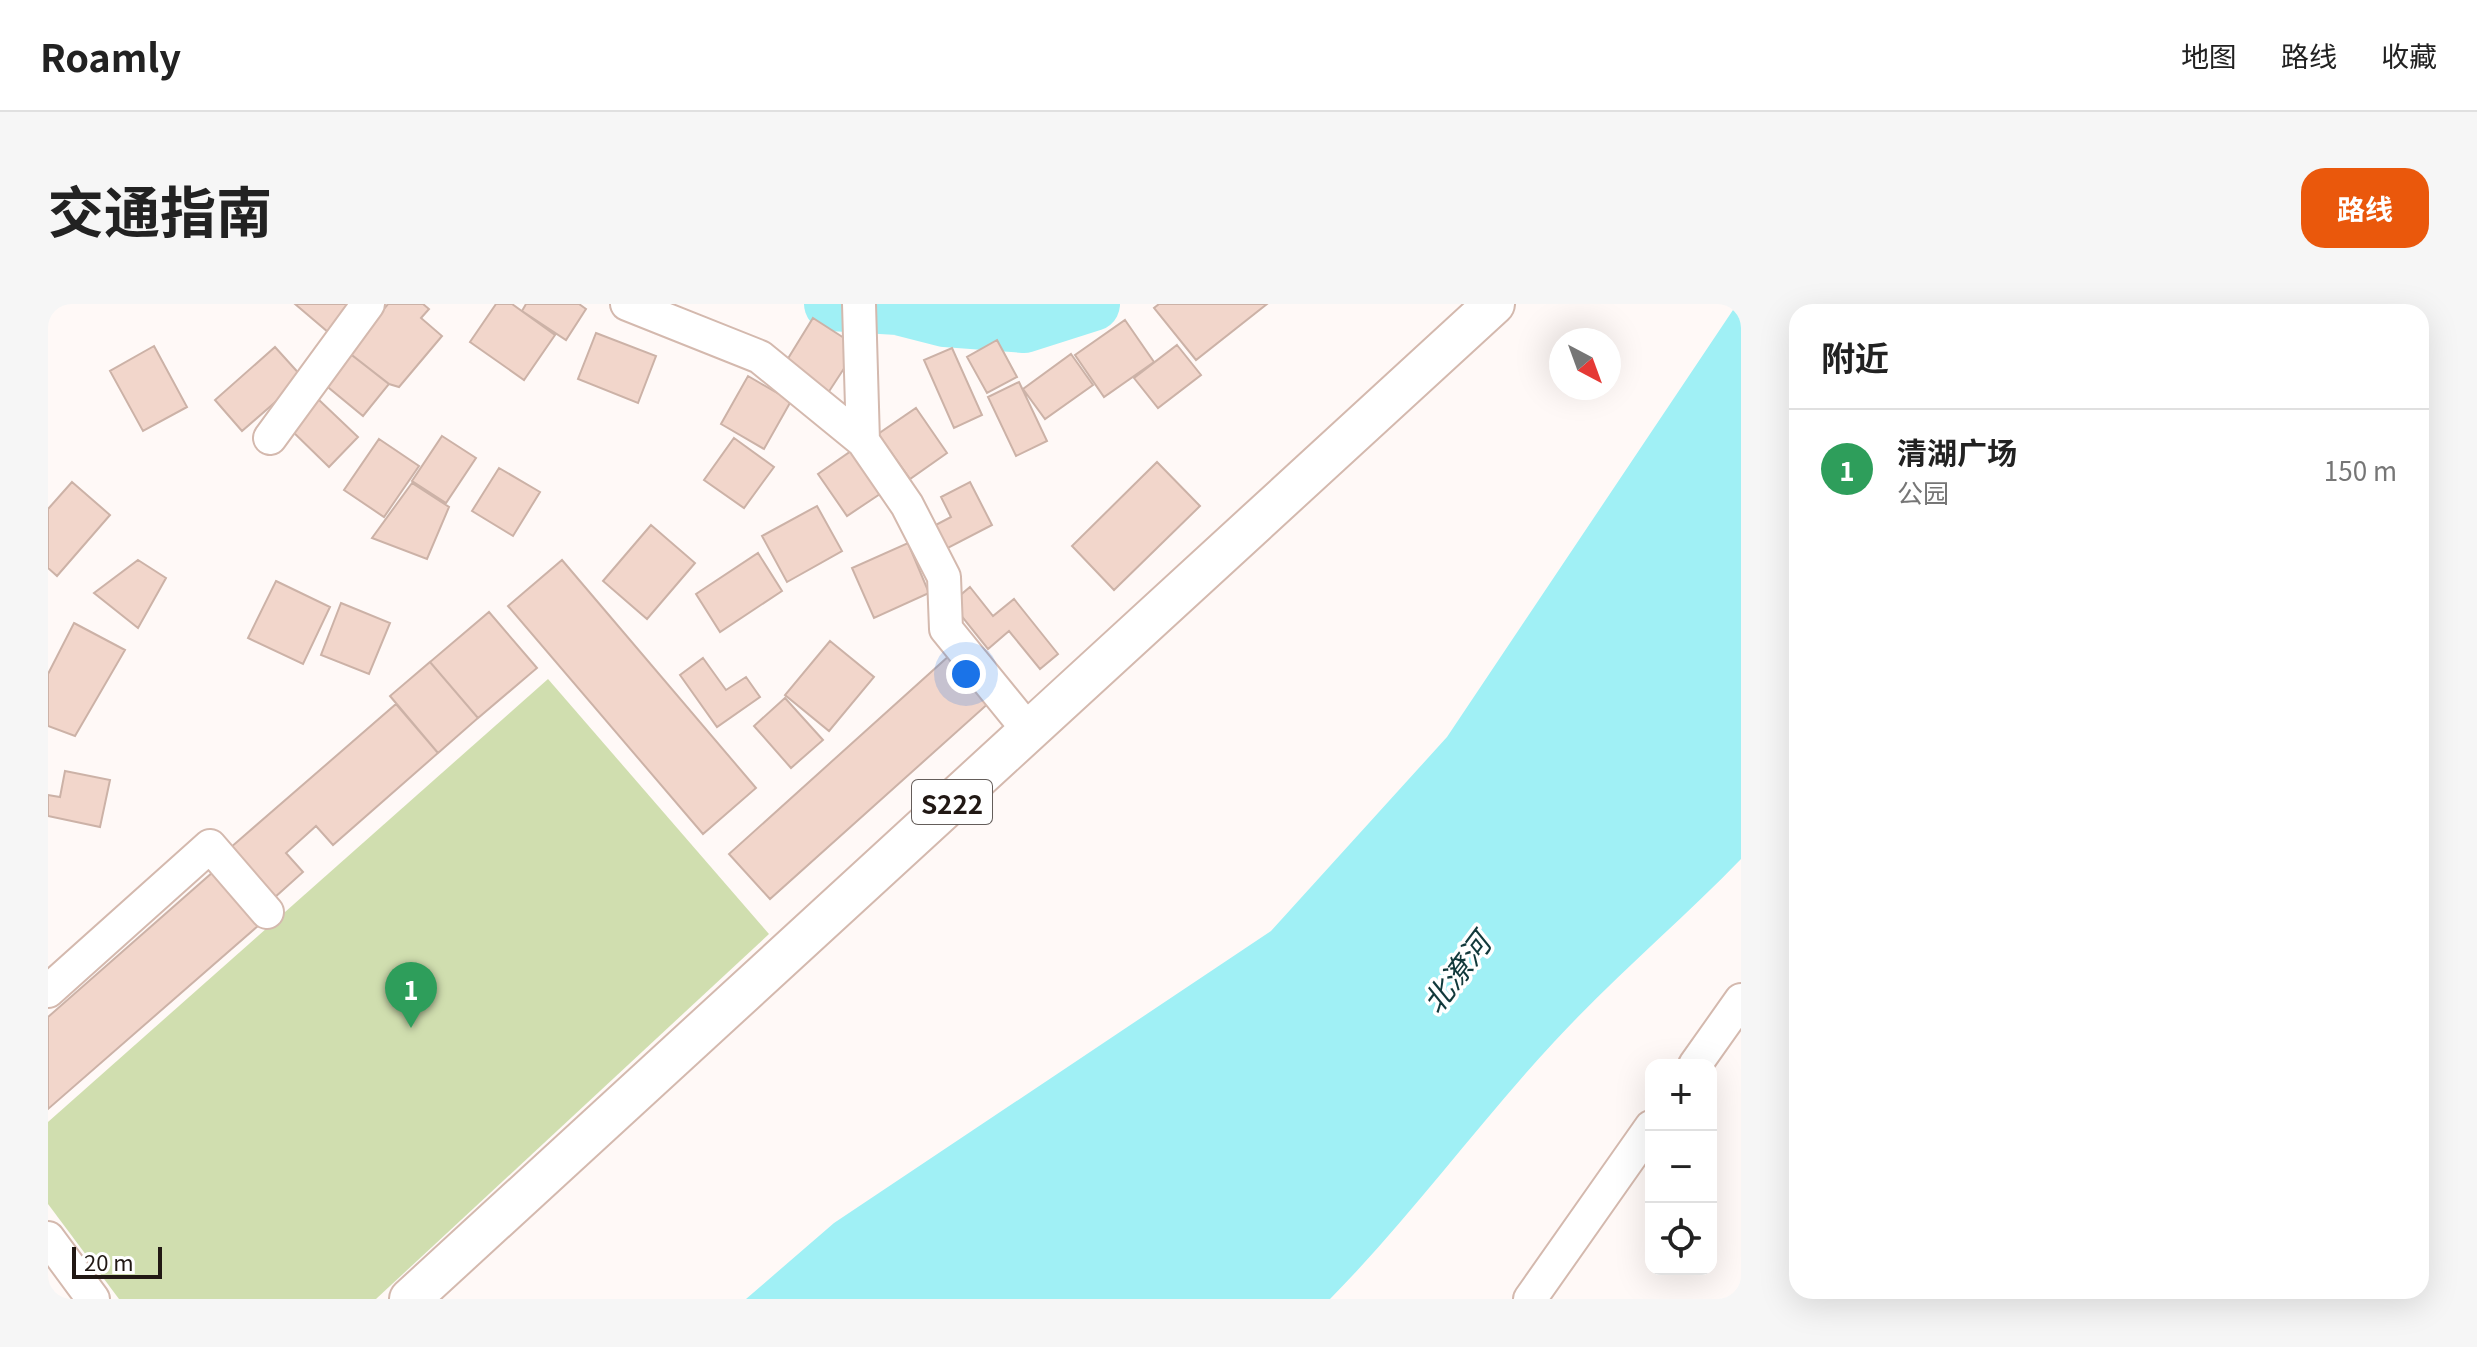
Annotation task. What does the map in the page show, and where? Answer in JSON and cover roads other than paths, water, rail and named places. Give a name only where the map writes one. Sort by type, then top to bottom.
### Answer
[{"type":"main road","name":"S222","points":[[410,1299],[1494,304]]},
{"type":"street","points":[[270,438],[368,304]]},
{"type":"street","points":[[627,304],[760,357],[863,441],[907,505],[944,577],[946,629],[1029,731]]},
{"type":"street","points":[[859,304],[863,441]]},
{"type":"street","points":[[48,991],[210,846],[267,912]]},
{"type":"street","points":[[1699,1059],[1741,1000]]},
{"type":"street","points":[[1530,1299],[1648,1131]]},
{"type":"street","points":[[48,1238],[79,1294]]},
{"type":"water","name":"北潦河","points":[[1737,304],[1741,304],[1741,859],[1554,1042],[1330,1299],[746,1299],[834,1223],[1271,931],[1447,737]]},
{"type":"waterway","points":[[831,304],[898,308],[945,320],[1024,326],[1093,304]]},
{"type":"place","name":"清湖广场","points":[[411,1028]]}]
